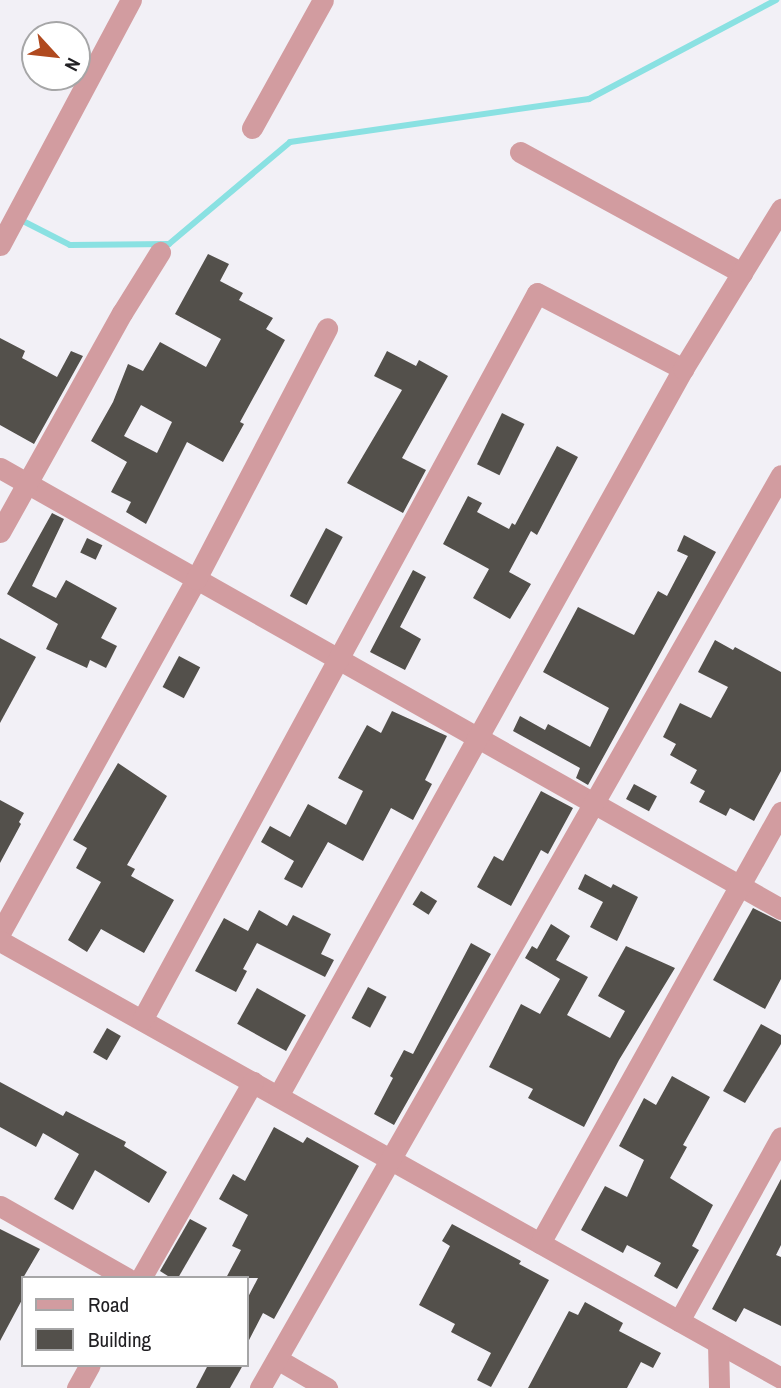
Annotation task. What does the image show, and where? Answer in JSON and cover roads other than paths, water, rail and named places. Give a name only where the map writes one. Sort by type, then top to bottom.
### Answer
[{"type":"street","points":[[0,245],[131,0]]},
{"type":"street","points":[[252,128],[323,0]]},
{"type":"street","points":[[520,152],[742,273]]},
{"type":"street","points":[[278,1096],[683,369],[781,209]]},
{"type":"street","points":[[0,532],[160,252]]},
{"type":"street","points":[[142,1020],[537,293],[683,369]]},
{"type":"street","points":[[0,933],[196,579],[327,328]]},
{"type":"street","points":[[0,468],[781,909]]},
{"type":"street","points":[[260,1388],[781,475]]},
{"type":"street","points":[[540,1243],[781,812]]},
{"type":"street","points":[[0,941],[781,1378]]},
{"type":"street","points":[[142,1276],[253,1082]]},
{"type":"street","points":[[678,1321],[781,1137]]},
{"type":"street","points":[[0,1206],[123,1276]]},
{"type":"street","points":[[718,1343],[719,1388]]},
{"type":"street","points":[[277,1359],[327,1388]]},
{"type":"street","points":[[77,1388],[89,1367]]},
{"type":"waterway","points":[[19,219],[70,245],[169,244],[290,142],[589,99],[776,0]]}]
